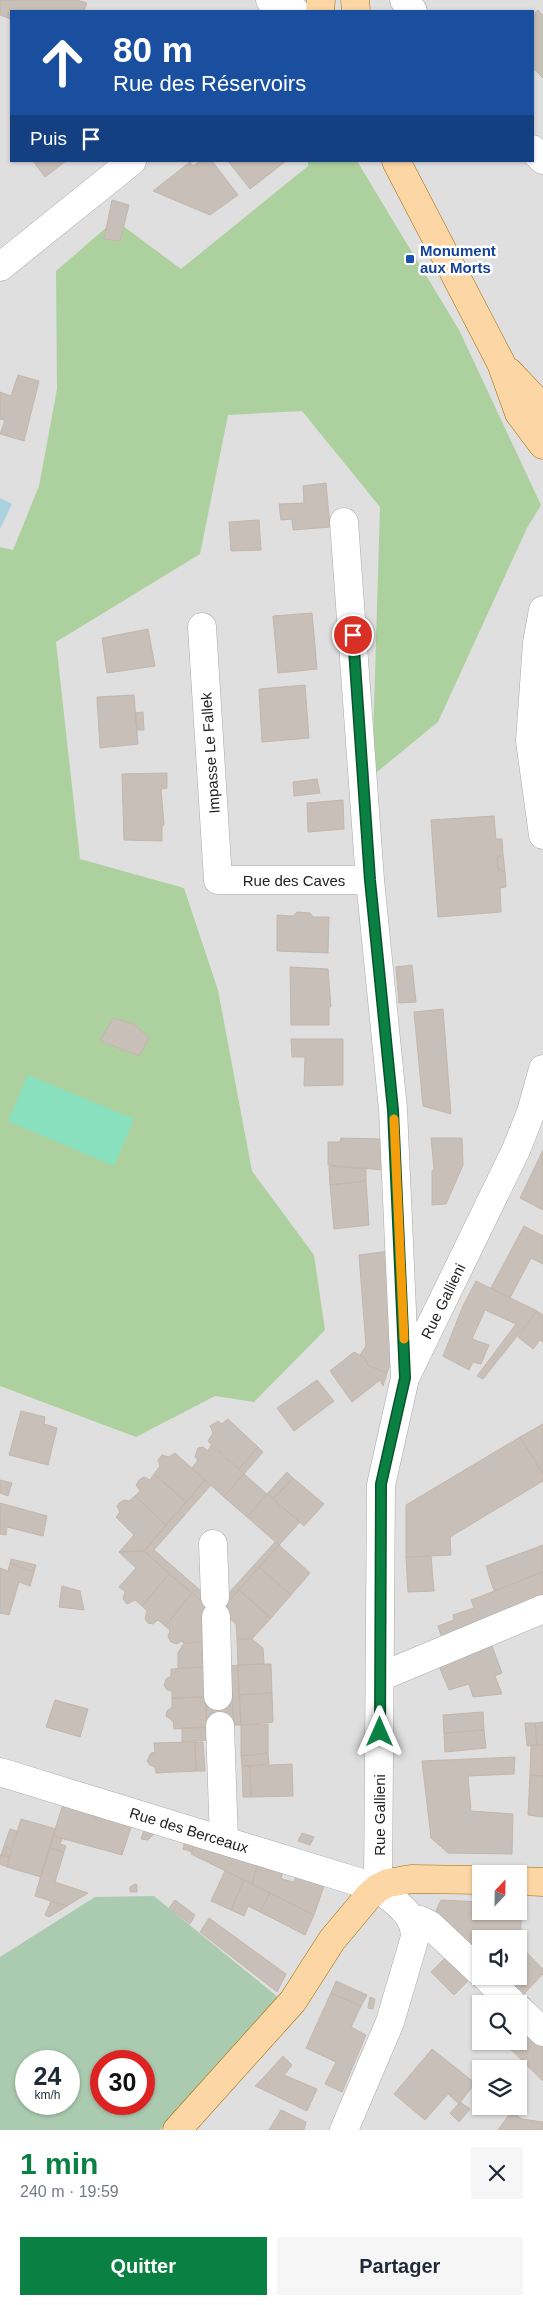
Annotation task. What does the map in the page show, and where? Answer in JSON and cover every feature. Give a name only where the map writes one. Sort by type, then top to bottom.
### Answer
[{"type":"main road","points":[[397,162],[501,363],[519,413],[543,445]]},
{"type":"main road","points":[[501,363],[543,408]]},
{"type":"main road","points":[[177,2130],[294,2001],[332,1940],[368,1897],[378,1888],[388,1883],[411,1879],[472,1880]]},
{"type":"main road","points":[[528,1881],[543,1882]]},
{"type":"street","points":[[284,7],[313,0]]},
{"type":"street","points":[[404,0],[412,10]]},
{"type":"street","points":[[534,151],[543,160]]},
{"type":"street","points":[[0,264],[131,162]]},
{"type":"street","points":[[344,522],[370,880],[393,1110],[405,1378]]},
{"type":"street","points":[[543,610],[536,643],[530,741],[543,835]]},
{"type":"street","name":"Impasse Le Fallek","points":[[202,627],[218,880]]},
{"type":"street","name":"Rue des Caves","points":[[218,880],[370,880]]},
{"type":"street","name":"Rue Gallieni","points":[[378,1888],[381,1484],[405,1378],[516,1150],[531,1112],[543,1069]]},
{"type":"street","points":[[213,1544],[218,1696]]},
{"type":"street","points":[[380,1678],[543,1609]]},
{"type":"street","points":[[220,1726],[224,1840]]},
{"type":"street","name":"Rue des Berceaux","points":[[0,1772],[378,1888]]},
{"type":"street","points":[[344,2130],[390,2022],[414,1937],[413,1921],[405,1910],[378,1888]]},
{"type":"street","points":[[413,1921],[420,1920],[430,1925],[472,1965]]},
{"type":"street","points":[[494,1985],[505,1995]]},
{"type":"street","points":[[527,2017],[543,2032]]},
{"type":"shaded area","points":[[0,0],[543,0],[543,2130],[0,2130]]},
{"type":"green space","points":[[308,162],[358,162],[459,330],[541,505],[527,528],[438,722],[372,776],[380,507],[302,411],[228,415],[200,554],[56,642],[80,859],[184,888],[218,990],[252,1171],[314,1255],[325,1330],[254,1402],[215,1396],[136,1437],[0,1386],[0,547],[13,550],[39,486],[57,389],[56,271],[115,220],[181,269],[308,166]]},
{"type":"green space","points":[[28,1075],[134,1119],[114,1166],[8,1121]]},
{"type":"green space","points":[[154,1896],[279,1998],[160,2130],[0,2130],[0,1957],[95,1897]]},
{"type":"water","points":[[0,498],[12,504],[0,529]]},
{"type":"building","points":[[0,0],[77,0],[87,3],[84,10],[10,10],[10,19],[0,15]]},
{"type":"building","points":[[538,10],[543,15],[543,78],[534,69],[534,13]]},
{"type":"building","points":[[34,162],[65,162],[45,177]]},
{"type":"building","points":[[190,162],[193,166],[199,162],[213,162],[238,195],[210,215],[153,191]]},
{"type":"building","points":[[229,162],[285,162],[250,189]]},
{"type":"building","points":[[112,200],[129,205],[120,241],[104,239]]},
{"type":"building","points":[[18,375],[39,381],[24,441],[0,434],[5,420],[0,419],[0,392],[11,396]]},
{"type":"building","points":[[326,483],[330,527],[293,530],[292,519],[281,520],[279,504],[304,503],[303,486]]},
{"type":"building","points":[[259,520],[261,550],[231,551],[229,522]]},
{"type":"building","points":[[312,613],[317,669],[278,673],[273,616]]},
{"type":"building","points":[[148,629],[155,666],[107,673],[102,638]]},
{"type":"building","points":[[305,685],[309,738],[262,742],[259,689]]},
{"type":"building","points":[[134,695],[138,744],[100,748],[97,697]]},
{"type":"building","points":[[143,712],[144,730],[137,730],[135,713]]},
{"type":"building","points":[[167,773],[167,788],[161,789],[164,825],[162,826],[162,841],[124,840],[122,774]]},
{"type":"building","points":[[317,779],[320,793],[294,796],[293,782]]},
{"type":"building","points":[[343,800],[344,829],[308,832],[307,803]]},
{"type":"building","points":[[494,816],[496,839],[502,839],[503,854],[497,858],[498,869],[505,872],[506,887],[500,888],[501,912],[438,917],[431,820]]},
{"type":"building","points":[[503,854],[505,872],[498,869],[497,858]]},
{"type":"building","points":[[297,912],[310,913],[313,917],[329,917],[328,953],[277,951],[277,915],[293,916]]},
{"type":"building","points":[[412,965],[416,1002],[399,1003],[396,967]]},
{"type":"building","points":[[290,967],[328,969],[331,1007],[329,1007],[329,1025],[291,1025]]},
{"type":"building","points":[[443,1009],[451,1114],[423,1106],[414,1012]]},
{"type":"building","points":[[113,1018],[134,1024],[149,1038],[139,1056],[100,1041]]},
{"type":"building","points":[[291,1039],[343,1039],[343,1085],[304,1086],[305,1057],[292,1057]]},
{"type":"building","points":[[341,1138],[381,1139],[384,1170],[328,1165],[328,1142],[340,1142]]},
{"type":"building","points":[[431,1138],[462,1138],[463,1165],[446,1204],[432,1205],[432,1171],[434,1169]]},
{"type":"building","points":[[543,1150],[543,1210],[520,1198]]},
{"type":"building","points":[[329,1166],[366,1169],[366,1181],[330,1185]]},
{"type":"building","points":[[366,1181],[369,1225],[334,1229],[330,1185]]},
{"type":"building","points":[[524,1226],[543,1236],[543,1264],[531,1258],[510,1298],[491,1288]]},
{"type":"building","points":[[390,1251],[397,1344],[387,1373],[368,1365],[365,1358],[360,1355],[366,1346],[359,1255]]},
{"type":"building","points":[[476,1281],[537,1311],[483,1379],[477,1376],[516,1324],[485,1310],[472,1339],[489,1345],[481,1364],[473,1362],[469,1370],[443,1356],[463,1306]]},
{"type":"building","points":[[537,1311],[543,1315],[543,1342],[540,1340],[533,1349],[518,1337]]},
{"type":"building","points":[[354,1352],[365,1358],[368,1365],[387,1373],[383,1386],[380,1380],[352,1402],[330,1371]]},
{"type":"building","points":[[317,1380],[334,1401],[294,1431],[277,1408]]},
{"type":"building","points":[[21,1411],[45,1417],[44,1424],[57,1428],[48,1465],[9,1455]]},
{"type":"building","points":[[228,1419],[258,1447],[239,1469],[208,1441],[213,1433],[210,1426],[218,1421],[222,1424]]},
{"type":"building","points":[[543,1424],[543,1474],[520,1437]]},
{"type":"building","points":[[520,1437],[543,1474],[543,1481],[450,1537],[451,1555],[406,1557],[406,1505]]},
{"type":"building","points":[[211,1445],[244,1474],[224,1497],[192,1468],[198,1460],[195,1457],[198,1448],[203,1447],[208,1451]]},
{"type":"building","points":[[258,1447],[263,1452],[244,1474],[239,1469]]},
{"type":"building","points":[[175,1453],[205,1480],[186,1502],[154,1474],[160,1466],[158,1460],[162,1455],[169,1457]]},
{"type":"building","points":[[287,1472],[293,1478],[273,1499],[267,1494]]},
{"type":"building","points":[[154,1474],[186,1502],[166,1525],[135,1496],[140,1491],[136,1485],[139,1480],[144,1477],[150,1480]]},
{"type":"building","points":[[244,1474],[267,1494],[247,1517],[224,1497]]},
{"type":"building","points":[[293,1478],[324,1504],[304,1526],[273,1499]]},
{"type":"building","points":[[0,1480],[12,1483],[8,1496],[0,1493]]},
{"type":"building","points":[[205,1480],[211,1485],[154,1550],[209,1598],[226,1596],[275,1542],[279,1545],[227,1603],[227,1616],[207,1606],[144,1551]]},
{"type":"building","points":[[267,1494],[300,1522],[279,1545],[247,1517]]},
{"type":"building","points":[[135,1496],[166,1525],[144,1551],[119,1552],[134,1535],[116,1517],[120,1512],[117,1506],[124,1500],[129,1501]]},
{"type":"building","points":[[0,1503],[47,1516],[43,1536],[7,1527],[6,1535],[0,1534]]},
{"type":"building","points":[[279,1545],[310,1573],[291,1595],[259,1567]]},
{"type":"building","points":[[543,1545],[543,1572],[494,1591],[486,1566]]},
{"type":"building","points":[[144,1551],[169,1574],[142,1606],[135,1600],[127,1604],[123,1599],[125,1591],[119,1587],[136,1568],[119,1552]]},
{"type":"building","points":[[431,1556],[434,1591],[408,1592],[406,1557]]},
{"type":"building","points":[[11,1559],[36,1565],[34,1572],[10,1563]]},
{"type":"building","points":[[10,1563],[34,1572],[30,1586],[19,1582],[9,1615],[0,1613],[0,1568],[8,1571]]},
{"type":"building","points":[[259,1567],[291,1595],[271,1618],[239,1590]]},
{"type":"building","points":[[543,1572],[543,1599],[442,1638],[438,1626],[454,1620],[453,1615],[474,1608],[471,1600]]},
{"type":"building","points":[[169,1574],[192,1593],[165,1626],[158,1620],[153,1624],[148,1623],[145,1619],[147,1611],[142,1606]]},
{"type":"building","points":[[62,1586],[80,1591],[84,1610],[59,1607]]},
{"type":"building","points":[[239,1590],[271,1618],[252,1639],[237,1639],[236,1624],[227,1616],[227,1603]]},
{"type":"building","points":[[192,1593],[207,1606],[208,1617],[202,1625],[202,1642],[184,1643],[181,1641],[177,1644],[171,1642],[168,1637],[170,1630],[165,1626]]},
{"type":"building","points":[[489,1638],[502,1673],[495,1676],[502,1694],[473,1697],[469,1684],[449,1690],[436,1659]]},
{"type":"building","points":[[237,1639],[252,1639],[263,1648],[264,1664],[238,1665]]},
{"type":"building","points":[[202,1642],[204,1667],[178,1668],[178,1653],[184,1643]]},
{"type":"building","points":[[271,1664],[272,1693],[239,1695],[238,1665]]},
{"type":"building","points":[[238,1665],[241,1725],[234,1725],[230,1666]]},
{"type":"building","points":[[211,1666],[213,1726],[207,1727],[204,1667]]},
{"type":"building","points":[[204,1667],[205,1697],[172,1698],[172,1691],[167,1690],[164,1685],[166,1679],[171,1676],[171,1669]]},
{"type":"building","points":[[272,1693],[273,1722],[241,1725],[239,1695]]},
{"type":"building","points":[[232,1694],[234,1725],[213,1726],[212,1696]]},
{"type":"building","points":[[205,1697],[207,1727],[174,1729],[173,1721],[166,1716],[167,1711],[172,1707],[172,1698]]},
{"type":"building","points":[[55,1700],[88,1709],[80,1737],[46,1727]]},
{"type":"building","points":[[483,1712],[484,1730],[444,1733],[443,1715]]},
{"type":"building","points":[[543,1722],[543,1745],[537,1745],[535,1723]]},
{"type":"building","points":[[525,1723],[535,1723],[537,1745],[527,1746]]},
{"type":"building","points":[[268,1724],[268,1753],[241,1756],[241,1725]]},
{"type":"building","points":[[207,1727],[208,1740],[182,1742],[182,1728]]},
{"type":"building","points":[[484,1730],[486,1748],[445,1752],[444,1733]]},
{"type":"building","points":[[195,1742],[196,1771],[156,1773],[155,1767],[147,1761],[151,1753],[155,1752],[154,1743]]},
{"type":"building","points":[[195,1742],[203,1742],[205,1771],[196,1771]]},
{"type":"building","points":[[531,1745],[543,1745],[543,1776],[530,1775]]},
{"type":"building","points":[[268,1753],[269,1764],[242,1766],[241,1756]]},
{"type":"building","points":[[515,1757],[514,1774],[468,1776],[471,1811],[513,1814],[512,1854],[448,1853],[431,1838],[422,1761]]},
{"type":"building","points":[[292,1764],[293,1796],[251,1797],[250,1766]]},
{"type":"building","points":[[242,1766],[250,1766],[251,1797],[243,1797]]},
{"type":"building","points":[[530,1775],[543,1776],[543,1817],[528,1815]]},
{"type":"building","points":[[64,1801],[133,1821],[122,1855],[53,1836]]},
{"type":"building","points":[[21,1819],[56,1829],[41,1877],[7,1867]]},
{"type":"building","points":[[10,1829],[17,1831],[11,1849],[4,1846]]},
{"type":"building","points":[[144,1830],[155,1833],[148,1840],[141,1839]]},
{"type":"building","points":[[302,1833],[314,1837],[310,1845],[298,1841]]},
{"type":"building","points":[[53,1836],[62,1839],[60,1844],[66,1846],[64,1852],[49,1848]]},
{"type":"building","points":[[186,1837],[195,1839],[192,1852],[183,1849]]},
{"type":"building","points":[[195,1839],[259,1859],[252,1884],[191,1854]]},
{"type":"building","points":[[4,1846],[11,1849],[9,1857],[1,1855]]},
{"type":"building","points":[[49,1848],[64,1852],[55,1882],[88,1893],[67,1906],[35,1896]]},
{"type":"building","points":[[0,1855],[9,1857],[7,1867],[0,1864]]},
{"type":"building","points":[[259,1859],[284,1866],[281,1879],[294,1882],[298,1870],[319,1876],[324,1886],[314,1915],[252,1884]]},
{"type":"building","points":[[225,1871],[244,1880],[231,1910],[211,1901]]},
{"type":"building","points":[[244,1880],[270,1893],[260,1912],[248,1906],[244,1916],[231,1910]]},
{"type":"building","points":[[135,1884],[137,1885],[137,1892],[130,1892],[130,1887]]},
{"type":"building","points":[[270,1893],[314,1915],[305,1935],[260,1912]]},
{"type":"building","points":[[175,1900],[195,1915],[190,1924],[169,1908]]},
{"type":"building","points":[[441,1900],[472,1902],[472,1920],[521,1920],[521,1930],[472,1930],[472,1947],[436,1911]]},
{"type":"building","points":[[51,1901],[67,1906],[49,1917],[45,1915]]},
{"type":"building","points":[[209,1918],[286,1974],[277,1992],[200,1932]]},
{"type":"building","points":[[527,1953],[543,1969],[543,1974],[523,1995],[512,1985],[527,1985]]},
{"type":"building","points":[[449,1954],[472,1972],[472,1977],[454,1995],[431,1972]]},
{"type":"building","points":[[336,1981],[367,1995],[361,2006],[331,1993]]},
{"type":"building","points":[[331,1993],[361,2006],[351,2027],[366,2035],[342,2092],[325,2084],[336,2062],[306,2048]]},
{"type":"building","points":[[370,1997],[375,1999],[373,2009],[368,2008]]},
{"type":"building","points":[[527,2029],[543,2045],[543,2081],[527,2065],[527,2060],[521,2060],[511,2050],[527,2050]]},
{"type":"building","points":[[432,2049],[472,2081],[472,2087],[459,2104],[448,2094],[425,2120],[394,2094]]},
{"type":"building","points":[[283,2056],[292,2065],[284,2075],[317,2089],[307,2111],[264,2090],[270,2084],[264,2077]]},
{"type":"building","points":[[264,2077],[270,2084],[264,2090],[255,2086]]},
{"type":"building","points":[[460,2102],[470,2109],[459,2122],[450,2113]]},
{"type":"building","points":[[281,2110],[306,2122],[304,2130],[269,2130]]},
{"type":"building","points":[[509,2115],[543,2122],[543,2130],[498,2130]]},
{"type":"slow traffic","points":[[394,1119],[404,1339]]},
{"type":"place","name":"Monument aux Morts","points":[[410,259]]},
{"type":"route","points":[[353,635],[370,880],[393,1110],[405,1378],[381,1484],[380,1732]]}]
